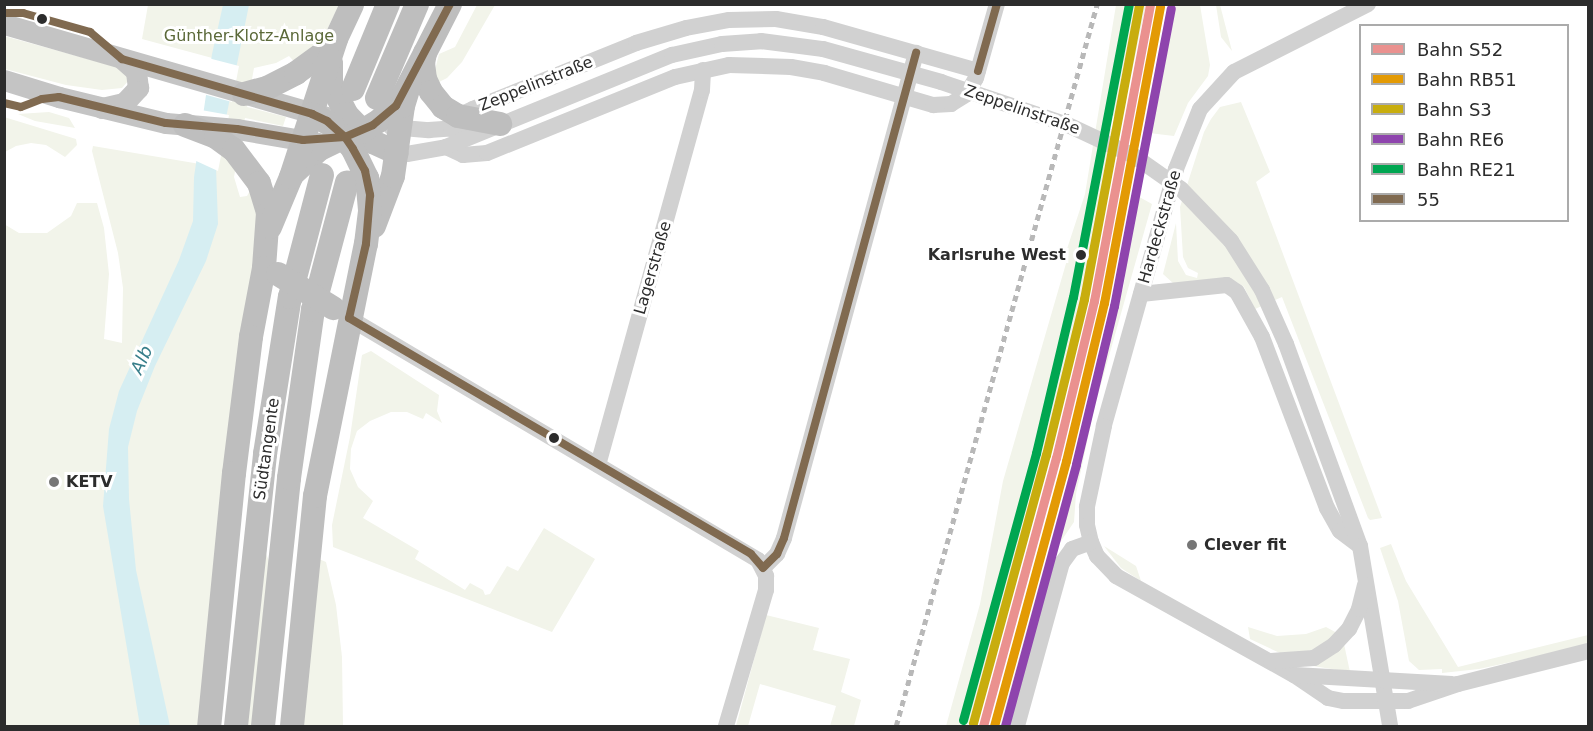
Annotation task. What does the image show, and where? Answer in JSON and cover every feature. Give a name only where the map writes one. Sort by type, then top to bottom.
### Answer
[{"type":"highway","points":[[267,235],[291,177],[334,45],[352,4]]},
{"type":"highway","points":[[353,89],[388,4]]},
{"type":"highway","points":[[376,98],[417,4]]},
{"type":"highway","points":[[291,177],[309,158],[352,135],[396,106],[450,4]]},
{"type":"highway","points":[[244,94],[267,88],[296,73],[334,45]]},
{"type":"highway","points":[[334,45],[331,84],[365,171],[370,195],[366,244]]},
{"type":"highway","points":[[425,51],[423,70],[431,92],[454,123],[500,124]]},
{"type":"highway","points":[[292,726],[313,505],[341,313],[391,183],[399,128],[410,83]]},
{"type":"highway","points":[[312,114],[352,135],[397,153]]},
{"type":"highway","points":[[185,125],[236,140],[263,192],[268,213],[267,235],[271,271],[251,337],[234,473],[209,726]]},
{"type":"highway","points":[[303,140],[399,128]]},
{"type":"highway","name":"Südtangente","points":[[236,726],[265,454],[290,297],[322,175]]},
{"type":"highway","name":"Südtangente","points":[[263,726],[289,478],[313,310],[347,182]]},
{"type":"highway","points":[[271,271],[341,313]]},
{"type":"main road","points":[[4,24],[312,114]]},
{"type":"main road","points":[[102,108],[124,103],[138,88],[136,71],[122,59]]},
{"type":"main road","points":[[4,80],[102,108],[185,125]]},
{"type":"main road","points":[[236,140],[303,140]]},
{"type":"street","name":"Zeppelinstraße","points":[[446,147],[463,155],[487,153],[647,87],[703,70],[729,65],[791,67],[824,73],[933,105],[951,104],[967,94],[978,71],[997,4]]},
{"type":"street","name":"Hardeckstraße","points":[[1368,4],[1234,72],[1213,92],[1200,109],[1185,141],[1094,465],[1087,507],[1087,525],[1097,556],[1116,576],[1294,675],[1328,698],[1344,702],[1408,701],[1458,684]]},
{"type":"street","name":"Zeppelinstraße","points":[[399,128],[454,123],[636,43],[686,28],[729,20],[750,18],[798,22],[978,71]]},
{"type":"street","name":"Zeppelinstraße","points":[[397,153],[418,153],[446,147],[672,54],[722,44],[761,41],[801,45],[941,82],[1052,119],[1116,146],[1157,170],[1212,219],[1241,254],[1274,314],[1360,546],[1386,702]]},
{"type":"street","points":[[763,568],[777,554],[784,538],[916,53]]},
{"type":"street","name":"Lagerstraße","points":[[598,465],[702,90],[703,70]]},
{"type":"street","points":[[1141,294],[1227,285],[1237,292],[1262,337],[1327,508],[1336,526],[1360,546]]},
{"type":"street","points":[[341,313],[751,554],[763,568],[766,590],[726,726]]},
{"type":"street","points":[[1017,726],[1062,563],[1072,549],[1091,542]]},
{"type":"street","points":[[1267,661],[1314,658],[1334,645],[1349,629],[1359,609],[1366,575]]},
{"type":"street","points":[[1458,684],[1588,651]]},
{"type":"street","name":"Hardeckstraße","points":[[1294,675],[1458,684]]},
{"type":"street","points":[[1386,702],[1390,726]]},
{"type":"green space","points":[[1169,4],[1200,5],[1210,65],[1208,76],[1188,103],[1174,136],[1149,133],[1152,121],[1145,120]]},
{"type":"green space","name":"Günther-Klotz-Anlage","points":[[148,5],[339,5],[321,42],[300,68],[289,56],[276,63],[254,68],[247,107],[286,117],[283,126],[245,118],[234,177],[240,197],[247,196],[252,187],[260,222],[202,726],[5,726],[4,224],[19,233],[47,233],[71,216],[77,203],[97,203],[104,228],[109,274],[104,339],[122,343],[123,288],[118,253],[92,151],[93,146],[200,164],[227,62],[142,39]]},
{"type":"green space","points":[[477,5],[495,5],[462,62],[447,78],[437,83],[435,70],[439,54],[455,47]]},
{"type":"green space","points":[[1116,5],[1146,5],[1122,118],[1111,115],[1109,128],[1114,130],[1097,236],[1094,236],[1092,247],[1095,247],[1069,362],[1064,370],[1067,371],[973,726],[946,726],[980,604],[1003,481],[1067,260],[1065,255],[1085,194]]},
{"type":"green space","points":[[1216,5],[1220,5],[1232,51],[1221,37]]},
{"type":"green space","points":[[4,36],[121,68],[129,80],[122,88],[102,90],[66,85],[5,69]]},
{"type":"green space","points":[[1241,102],[1270,172],[1256,182],[1382,518],[1370,520],[1368,518],[1282,297],[1255,309],[1244,287],[1230,278],[1174,284],[1163,274],[1176,223],[1178,261],[1186,275],[1197,278],[1198,273],[1188,268],[1183,257],[1180,207],[1204,132],[1211,119],[1220,107]]},
{"type":"green space","points":[[49,112],[69,118],[75,128],[35,121],[18,114]]},
{"type":"green space","points":[[4,117],[76,139],[77,145],[65,157],[46,145],[31,143],[16,146],[5,152]]},
{"type":"green space","points":[[1134,194],[1152,204],[1094,409],[1076,494],[1074,522],[1053,553],[1006,726],[1000,726],[1083,425],[1116,289],[1123,290],[1125,277],[1118,275]]},
{"type":"green space","points":[[371,351],[439,395],[437,411],[442,423],[426,413],[423,419],[407,412],[391,412],[370,421],[357,431],[351,449],[350,469],[358,487],[373,501],[363,518],[419,551],[415,559],[465,590],[470,583],[483,590],[485,595],[490,594],[507,566],[518,571],[544,528],[595,559],[552,632],[333,547],[332,525],[350,437],[362,355]]},
{"type":"green space","points":[[1391,544],[1406,581],[1458,667],[1588,635],[1588,645],[1479,669],[1442,673],[1442,669],[1419,670],[1409,661],[1398,601],[1380,548]]},
{"type":"green space","points":[[1104,546],[1136,566],[1141,581],[1121,568]]},
{"type":"green space","points":[[266,554],[269,561],[255,726],[247,726]]},
{"type":"green space","points":[[319,559],[326,562],[336,605],[342,657],[343,726],[300,726]]},
{"type":"green space","points":[[766,615],[819,628],[813,650],[850,659],[841,692],[861,700],[854,726],[830,726],[836,706],[760,684],[748,726],[736,726]]},
{"type":"green space","points":[[1248,627],[1277,636],[1306,634],[1326,627],[1337,633],[1315,650],[1282,654],[1250,639]]},
{"type":"green space","points":[[1344,644],[1350,672],[1313,666]]},
{"type":"water","name":"Alb","points":[[223,5],[249,5],[216,167],[218,224],[206,261],[155,366],[137,411],[128,447],[129,499],[136,570],[170,726],[140,726],[103,506],[109,429],[119,391],[179,260],[193,221],[194,177],[212,54]]},
{"type":"pier","points":[[208,58],[239,66],[232,102],[203,94]]},
{"type":"pier","points":[[201,110],[229,115],[218,171],[194,160]]},
{"type":"railway","points":[[896,726],[1097,4]]},
{"type":"rail line","name":"RE21","points":[[963,720],[1036,453],[1073,297],[1129,4]]},
{"type":"rail line","name":"S3","points":[[973,723],[1046,455],[1084,299],[1139,4]]},
{"type":"rail line","name":"S52","points":[[983,726],[1056,458],[1094,301],[1150,4]]},
{"type":"rail line","name":"RB51","points":[[994,726],[1066,461],[1104,303],[1160,6]]},
{"type":"rail line","name":"RE6","points":[[1005,726],[1076,464],[1114,306],[1171,8]]},
{"type":"transit line","name":"55","points":[[4,103],[21,107],[42,99],[59,97],[166,123],[237,129],[303,140],[345,137],[373,125],[396,106],[450,4]]},
{"type":"transit line","name":"55","points":[[978,71],[997,4]]},
{"type":"transit line","name":"55","points":[[4,13],[23,13],[90,32],[122,59],[312,114],[327,121],[345,137],[353,149],[365,171],[370,195],[366,244],[349,318],[751,554],[763,568]]},
{"type":"transit line","name":"55","points":[[763,568],[777,554],[784,538],[916,53]]},
{"type":"place","name":"Karlsruhe West","points":[[1081,255]]},
{"type":"place","name":"KETV","points":[[54,482]]},
{"type":"place","name":"Clever fit","points":[[1192,545]]}]
